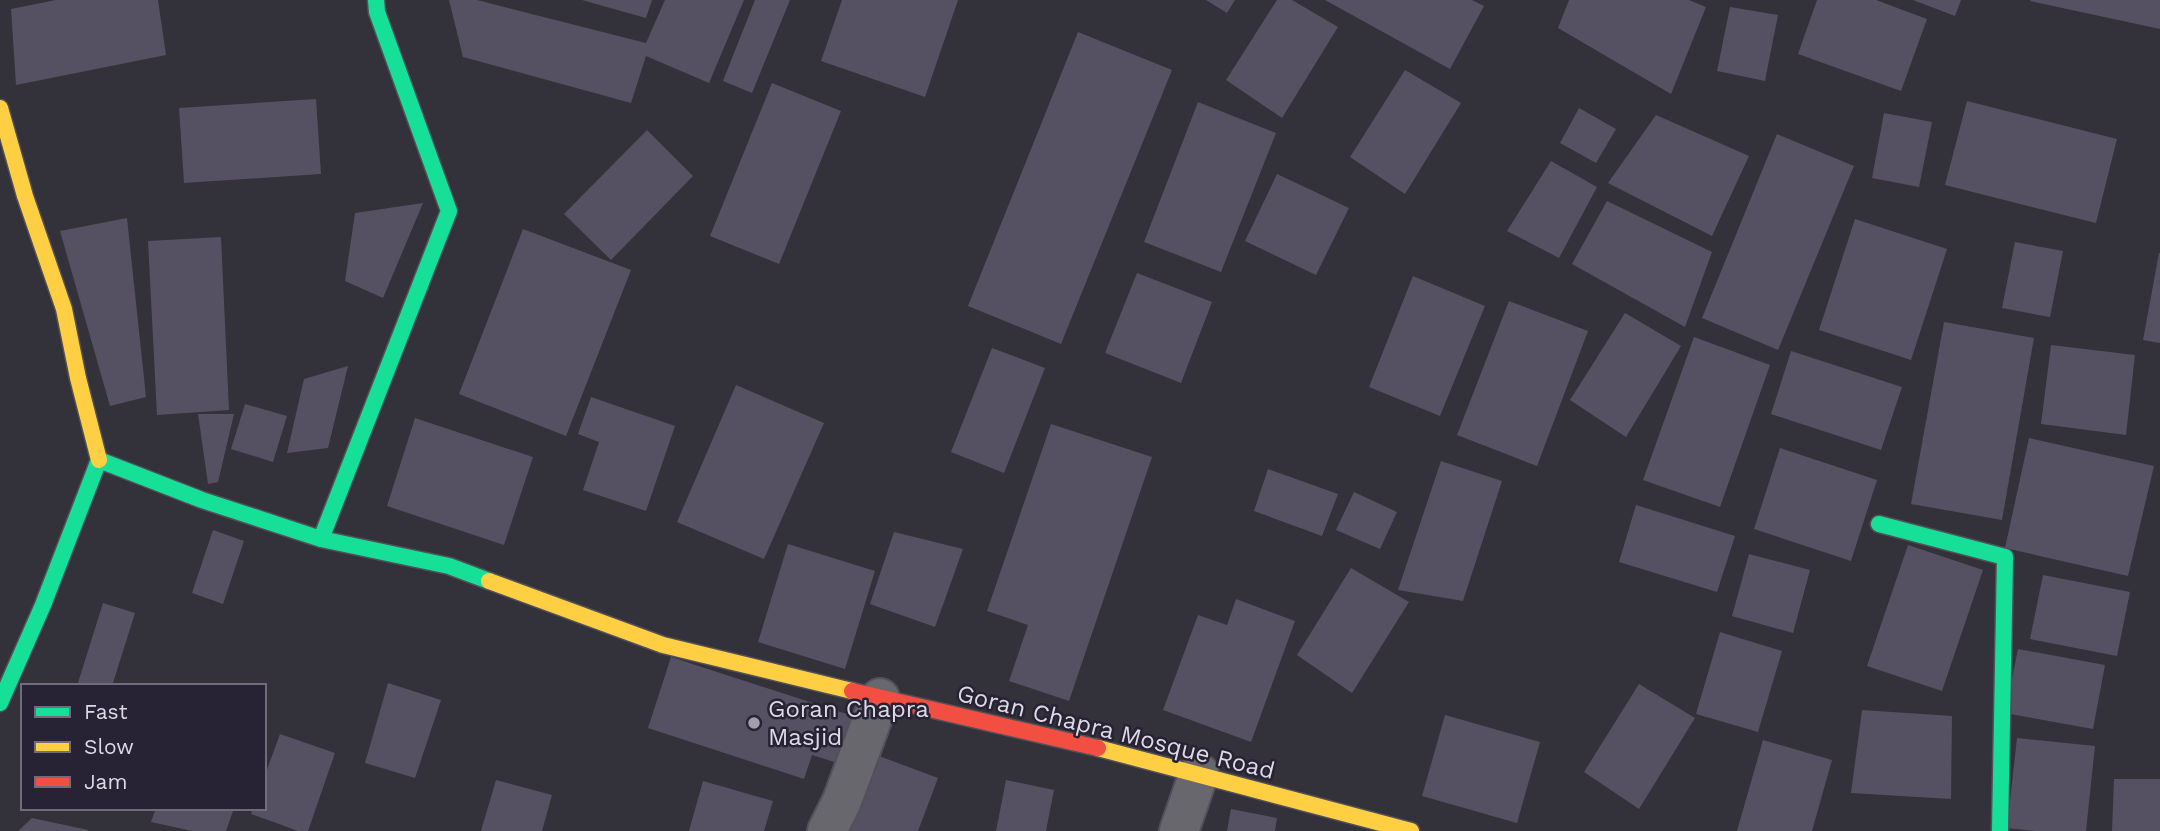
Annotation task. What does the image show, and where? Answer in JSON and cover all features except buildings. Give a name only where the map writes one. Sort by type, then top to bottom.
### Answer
[{"type":"street","points":[[321,539],[449,211],[377,12],[376,0]]},
{"type":"street","points":[[0,108],[25,196],[64,309],[78,379],[99,460],[43,605],[0,703]]},
{"type":"street","name":"Goran Chapra Mosque Road","points":[[99,460],[202,500],[321,539],[449,566],[663,645],[1199,773],[1411,831]]},
{"type":"street","points":[[1879,524],[2006,557],[2000,831]]},
{"type":"street","points":[[827,831],[842,802],[880,698]]},
{"type":"street","points":[[1179,831],[1199,773]]},
{"type":"traffic: fast","points":[[321,539],[449,211],[377,12],[376,0]]},
{"type":"traffic: fast","points":[[0,703],[43,605],[99,460],[202,500],[321,539],[449,566],[489,581]]},
{"type":"traffic: fast","points":[[1879,524],[2005,557],[2000,831]]},
{"type":"traffic: slow","points":[[0,108],[25,196],[64,309],[99,460]]},
{"type":"traffic: slow","points":[[489,581],[663,645],[852,691]]},
{"type":"traffic: slow","points":[[1098,748],[1411,831]]},
{"type":"traffic: jam","points":[[852,691],[1098,748]]},
{"type":"place","name":"Goran Chapra Masjid","points":[[754,723]]}]
